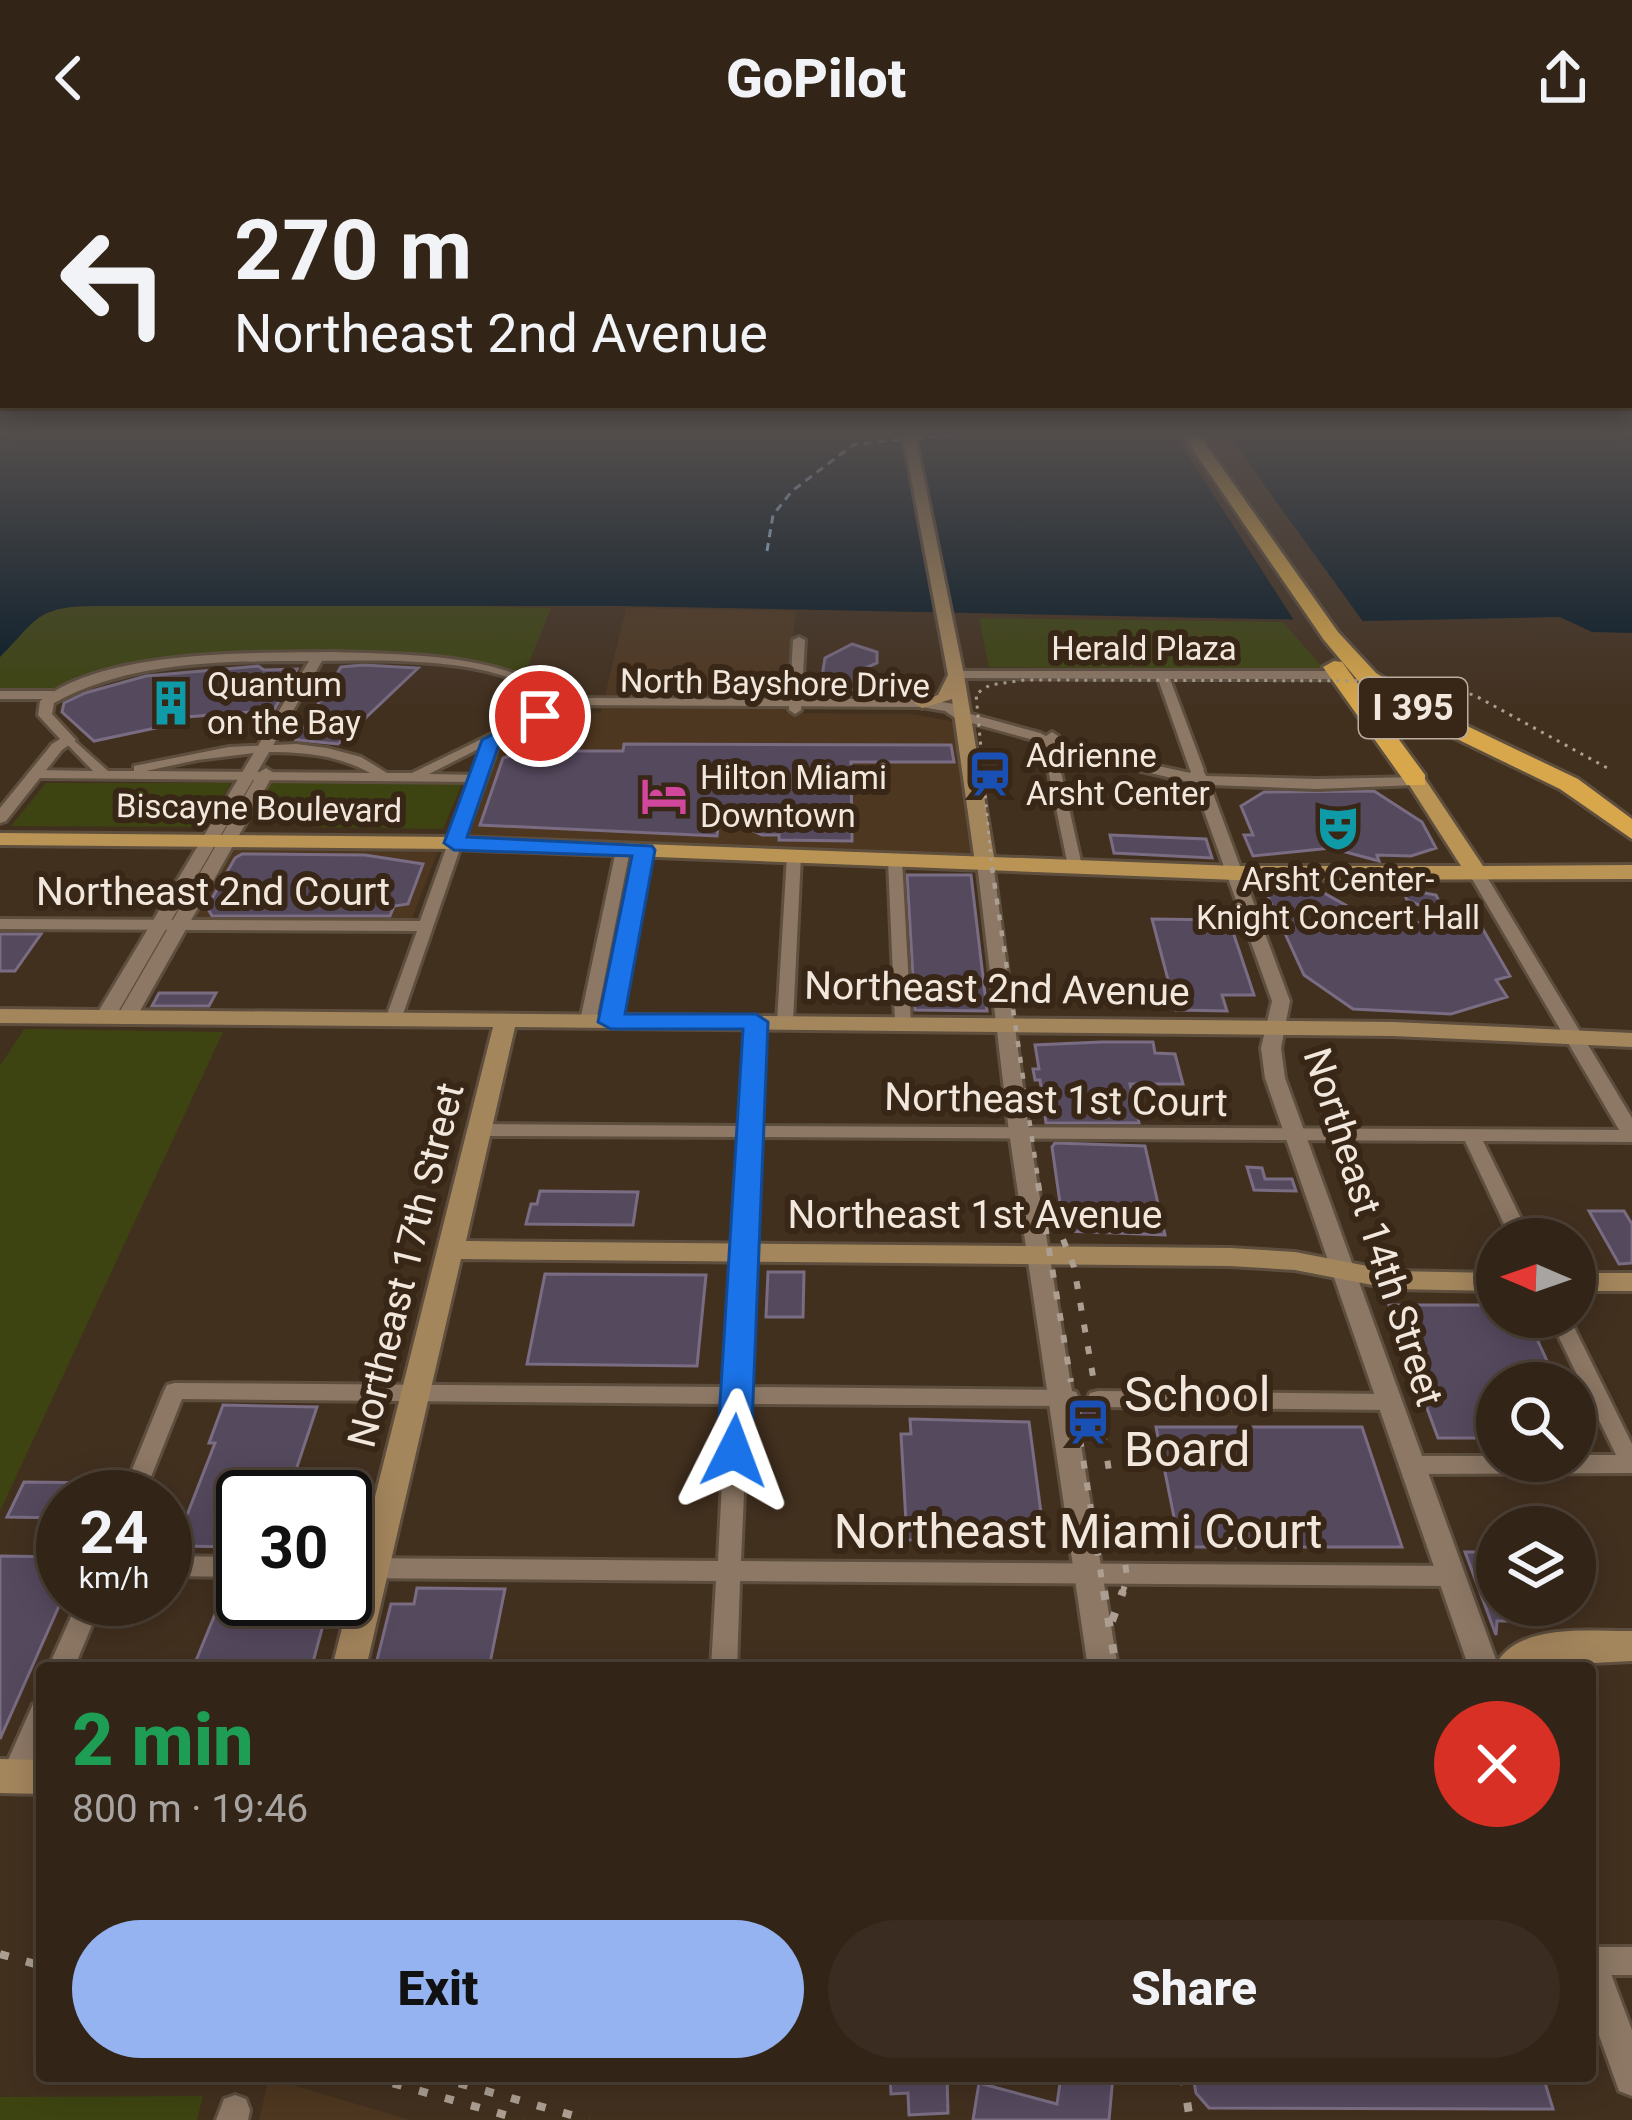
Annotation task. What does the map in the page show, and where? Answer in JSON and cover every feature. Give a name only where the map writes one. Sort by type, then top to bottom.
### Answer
[{"type":"highway","points":[[1252,527],[1331,637]]},
{"type":"highway","points":[[1268,527],[1416,779]]},
{"type":"highway","name":"I 395","points":[[1331,637],[1436,712],[1573,777],[1632,818]]},
{"type":"highway","name":"I 395","points":[[1331,637],[1396,698],[1569,784],[1632,831]]},
{"type":"highway","points":[[1395,686],[1552,758],[1632,804]]},
{"type":"main road","points":[[927,527],[985,863]]},
{"type":"main road","points":[[922,703],[948,696],[956,675]]},
{"type":"main road","points":[[1416,779],[1476,872]]},
{"type":"main road","name":"Biscayne Boulevard","points":[[0,838],[454,843],[799,855],[850,862],[888,859],[1236,873],[1632,872]]},
{"type":"main road","name":"Northeast 2nd Avenue","points":[[0,1016],[1005,1024],[1632,1040]]},
{"type":"main road","name":"Northeast 17th Street","points":[[372,1528],[415,1394],[506,1021]]},
{"type":"main road","name":"Northeast 1st Avenue","points":[[450,1250],[1255,1258],[1393,1280],[1476,1282]]},
{"type":"main road","points":[[1596,1282],[1632,1282]]},
{"type":"main road","name":"Northeast 17th Street","points":[[351,1662],[354,1626]]},
{"type":"main road","points":[[1520,1662],[1542,1648],[1632,1646]]},
{"type":"street","name":"Herald Plaza","points":[[956,675],[1163,675],[1331,637]]},
{"type":"street","points":[[796,706],[799,640]]},
{"type":"street","name":"North Bayshore Drive","points":[[0,695],[53,695],[145,667],[324,658],[500,670],[562,702],[693,702],[962,716],[1052,739],[1118,764],[1199,775],[1404,784],[1416,779]]},
{"type":"street","points":[[116,1017],[324,658]]},
{"type":"street","name":"Northeast 14th Street","points":[[1163,675],[1281,1000],[1271,1061],[1295,1136],[1482,1662]]},
{"type":"street","points":[[53,695],[43,710],[110,775]]},
{"type":"street","points":[[582,710],[611,701],[644,710],[693,702]]},
{"type":"street","name":"North Bayshore Drive","points":[[540,716],[562,702]]},
{"type":"street","name":"North Bayshore Drive","points":[[540,716],[582,710],[922,703],[950,707],[962,716]]},
{"type":"street","points":[[415,777],[450,758],[490,745],[540,716]]},
{"type":"street","points":[[1052,739],[1050,750],[1075,866]]},
{"type":"street","points":[[0,818],[69,740]]},
{"type":"street","points":[[393,1020],[490,745]]},
{"type":"street","points":[[110,775],[195,755],[271,749],[339,756],[370,766],[385,777]]},
{"type":"street","points":[[35,774],[477,778]]},
{"type":"street","points":[[599,1021],[634,850]]},
{"type":"street","points":[[785,1022],[799,855]]},
{"type":"street","points":[[888,859],[903,1023]]},
{"type":"street","points":[[985,863],[1019,1132],[1067,1398],[1102,1662]]},
{"type":"street","points":[[1476,872],[1632,1135]]},
{"type":"street","name":"Northeast 2nd Court","points":[[0,924],[425,926]]},
{"type":"street","points":[[724,1662],[756,1022]]},
{"type":"street","name":"Northeast 1st Court","points":[[479,1130],[1632,1135]]},
{"type":"street","points":[[1472,1136],[1511,1218]]},
{"type":"street","points":[[1412,1465],[1632,1464],[1569,1338]]},
{"type":"street","points":[[143,1470],[175,1391],[1067,1398]]},
{"type":"street","points":[[1098,1399],[1390,1402]]},
{"type":"street","name":"Northeast Miami Court","points":[[372,1568],[1451,1576]]},
{"type":"street","points":[[64,1662],[79,1626]]},
{"type":"street","points":[[19,1776],[36,1729]]},
{"type":"street","points":[[1596,1961],[1632,1960]]},
{"type":"street","points":[[1596,1978],[1632,2078]]},
{"type":"shaded area","points":[[626,608],[796,611],[785,713],[911,714],[956,722],[971,854],[462,839],[499,739],[543,717],[601,712]]},
{"type":"shaded area","points":[[237,845],[439,848],[411,921],[195,920]]},
{"type":"shaded area","points":[[268,2082],[282,2082],[410,2120],[259,2120]]},
{"type":"green space","points":[[326,603],[551,608],[524,675],[493,665],[397,656],[139,664],[42,692],[0,692],[0,657],[36,615],[64,607]]},
{"type":"green space","points":[[979,618],[1283,622],[1324,669],[989,667]]},
{"type":"green space","points":[[273,780],[462,783],[443,829],[311,827],[318,811],[255,810]]},
{"type":"green space","points":[[46,783],[231,783],[205,827],[11,826]]},
{"type":"green space","points":[[24,1029],[223,1032],[0,1511],[0,1066]]},
{"type":"green space","points":[[203,2096],[197,2120],[0,2120],[0,2097]]},
{"type":"water","points":[[0,527],[1632,527],[1632,633],[1592,632],[1560,617],[1363,621],[622,606],[90,606],[57,610],[37,619],[0,657]]},
{"type":"pier","points":[[1234,527],[1262,527],[1330,626],[1297,625]]},
{"type":"pier","points":[[1266,527],[1294,527],[1367,627],[1335,626]]},
{"type":"building","points":[[852,644],[877,652],[877,663],[865,668],[867,690],[820,688],[825,658]]},
{"type":"building","name":"Quantum on the Bay","points":[[258,666],[297,669],[274,710],[186,717],[184,722],[94,741],[62,712],[64,703],[85,693],[146,676]]},
{"type":"building","points":[[341,667],[418,668],[338,744],[296,740]]},
{"type":"building","name":"Hilton Miami Downtown","points":[[624,744],[951,745],[954,762],[851,762],[852,841],[779,840],[779,835],[762,835],[747,828],[718,827],[717,836],[480,825],[503,758],[526,751],[623,751]]},
{"type":"building","name":"Arsht Center- Knight Concert Hall","points":[[1374,791],[1422,822],[1436,848],[1411,856],[1377,855],[1379,861],[1331,848],[1253,856],[1244,835],[1253,835],[1241,806],[1264,792]]},
{"type":"building","points":[[1110,835],[1206,839],[1212,858],[1114,853]]},
{"type":"building","points":[[242,854],[365,855],[423,864],[408,904],[394,906],[390,916],[212,916],[207,907],[235,858]]},
{"type":"building","points":[[907,875],[971,875],[987,1011],[915,1010]]},
{"type":"building","points":[[1402,889],[1436,895],[1444,911],[1452,907],[1473,912],[1510,976],[1496,980],[1507,997],[1451,1014],[1353,1009],[1304,975],[1266,892],[1322,892],[1360,913],[1409,927],[1439,913],[1407,900]]},
{"type":"building","points":[[1152,919],[1222,920],[1225,929],[1232,929],[1254,995],[1222,995],[1227,1011],[1176,1010]]},
{"type":"building","points":[[0,934],[41,934],[15,971],[0,971]]},
{"type":"building","points":[[159,993],[216,993],[209,1006],[152,1006]]},
{"type":"building","points":[[1153,1042],[1155,1053],[1175,1054],[1183,1084],[1130,1084],[1139,1123],[1046,1123],[1040,1080],[1035,1080],[1033,1069],[1039,1069],[1035,1045]]},
{"type":"building","points":[[1055,1143],[1145,1146],[1165,1235],[1064,1231]]},
{"type":"building","points":[[1247,1167],[1262,1168],[1265,1179],[1292,1179],[1296,1191],[1254,1190]]},
{"type":"building","points":[[540,1191],[638,1192],[633,1225],[526,1224]]},
{"type":"building","points":[[1589,1211],[1624,1211],[1632,1224],[1632,1263],[1619,1264]]},
{"type":"building","points":[[768,1272],[804,1272],[803,1317],[766,1317]]},
{"type":"building","points":[[545,1274],[706,1275],[697,1366],[527,1364]]},
{"type":"building","points":[[1389,1305],[1476,1305],[1476,1338],[1537,1338],[1547,1362],[1476,1362],[1476,1438],[1438,1438]]},
{"type":"building","points":[[1083,1400],[1089,1409],[1101,1412],[1105,1439],[1085,1439],[1079,1407]]},
{"type":"building","points":[[223,1405],[317,1407],[296,1470],[216,1470],[216,1547],[192,1546],[192,1502],[215,1443],[209,1443]]},
{"type":"building","points":[[910,1419],[1029,1422],[1045,1543],[923,1547],[922,1540],[907,1540],[901,1434],[911,1434]]},
{"type":"building","points":[[1156,1427],[1362,1427],[1402,1547],[1180,1547]]},
{"type":"building","points":[[24,1482],[36,1482],[36,1518],[7,1517]]},
{"type":"building","points":[[1465,1552],[1476,1552],[1476,1581]]},
{"type":"building","points":[[0,1556],[36,1557],[36,1626],[50,1626],[0,1739]]},
{"type":"building","points":[[417,1588],[505,1589],[490,1662],[376,1662],[391,1604],[414,1604]]},
{"type":"building","points":[[216,1612],[216,1626],[323,1626],[313,1662],[195,1662]]},
{"type":"building","points":[[890,2082],[947,2082],[948,2113],[909,2115],[908,2093],[891,2094]]},
{"type":"building","points":[[1060,2082],[1112,2082],[1109,2120],[973,2120],[979,2083],[1057,2104]]},
{"type":"building","points":[[1194,2082],[1545,2082],[1553,2109],[1209,2108],[1196,2093]]},
{"type":"ferry route","points":[[767,551],[771,527]]},
{"type":"railway","points":[[992,870],[976,694],[990,685],[1025,680],[1421,681],[1474,695],[1611,770]]},
{"type":"railway","points":[[992,867],[1039,1186]]},
{"type":"railway","points":[[1038,1183],[1071,1382]]},
{"type":"railway","points":[[1055,1219],[1074,1267],[1094,1382]]},
{"type":"railway","points":[[1080,1439],[1104,1594]]},
{"type":"railway","points":[[1104,1439],[1109,1471]]},
{"type":"railway","points":[[1123,1591],[1127,1579],[1124,1552]]},
{"type":"railway","points":[[1104,1591],[1115,1662]]},
{"type":"railway","points":[[1112,1621],[1123,1591]]},
{"type":"railway","points":[[0,1954],[36,1964]]},
{"type":"railway","points":[[388,2082],[523,2120]]},
{"type":"railway","points":[[454,2082],[589,2120]]},
{"type":"railway","points":[[1184,2082],[1190,2120]]},
{"type":"place","name":"Quantum on the Bay","points":[[171,703]]},
{"type":"place","name":"Adrienne Arsht Center","points":[[990,774]]},
{"type":"place","name":"Hilton Miami Downtown","points":[[664,796]]},
{"type":"place","name":"Arsht Center- Knight Concert Hall","points":[[1338,828]]},
{"type":"place","name":"School Board","points":[[1088,1422]]},
{"type":"route","points":[[540,716],[489,744],[454,843],[644,850],[611,1022],[756,1022],[734,1451]]}]
